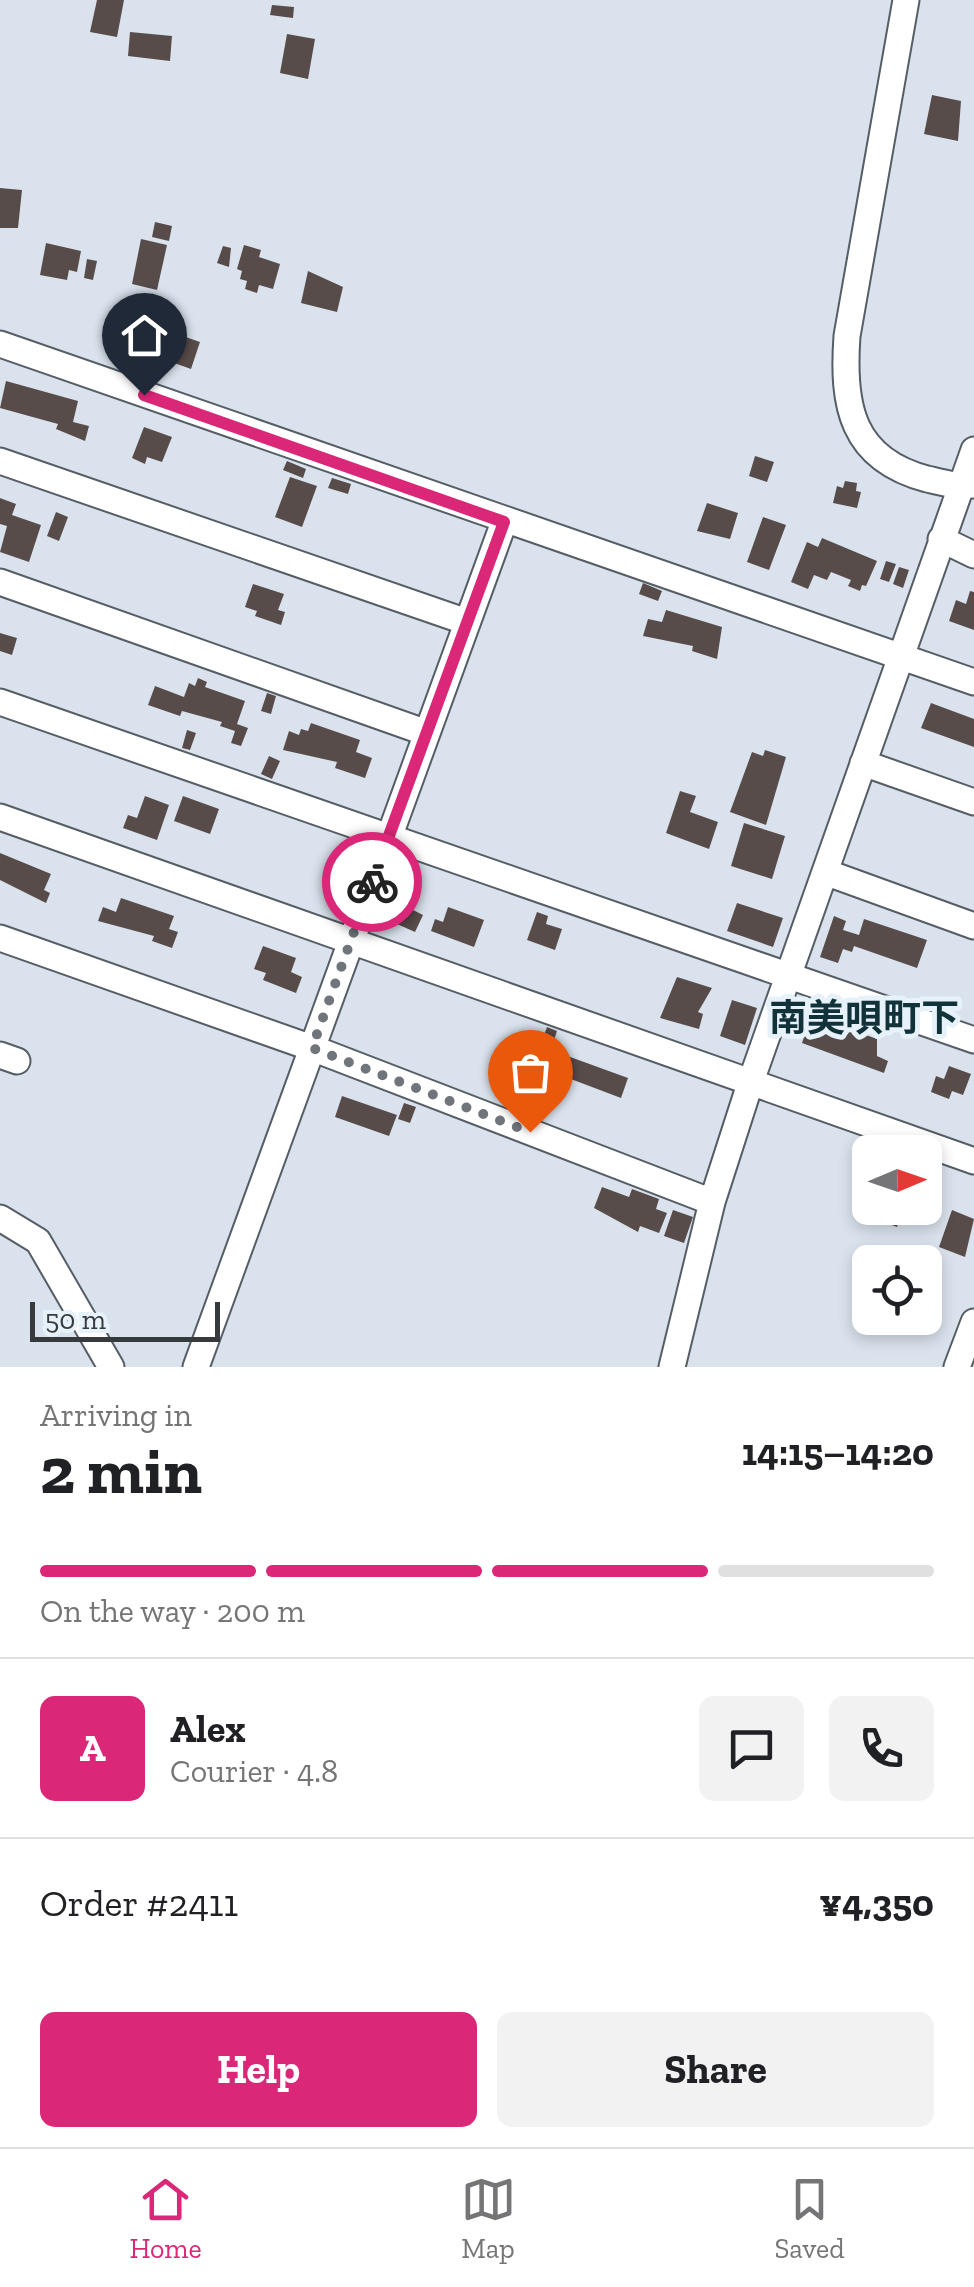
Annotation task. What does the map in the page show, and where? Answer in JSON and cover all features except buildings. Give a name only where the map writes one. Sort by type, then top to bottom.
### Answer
[{"type":"street","points":[[906,0],[848,336],[844,383],[851,419],[872,451],[908,474],[967,486]]},
{"type":"street","points":[[0,344],[974,682]]},
{"type":"street","points":[[672,1367],[712,1202],[750,1084],[941,539],[967,486],[974,450]]},
{"type":"street","points":[[0,461],[467,622]]},
{"type":"street","points":[[196,1367],[504,522]]},
{"type":"street","points":[[941,539],[974,555]]},
{"type":"street","points":[[0,582],[426,732]]},
{"type":"street","points":[[0,702],[974,1040]]},
{"type":"street","points":[[863,763],[974,802]]},
{"type":"street","points":[[0,817],[974,1161]]},
{"type":"street","points":[[826,872],[974,926]]},
{"type":"street","points":[[0,938],[312,1048],[712,1202]]},
{"type":"street","points":[[0,1218],[38,1242],[111,1367]]},
{"type":"street","points":[[957,1367],[974,1322]]},
{"type":"way so far","points":[[372,882],[312,1048],[530,1132]]},
{"type":"district","name":"南美唄町下","points":[[864,1018]]},
{"type":"route","points":[[144,395],[504,522],[372,882]]}]
